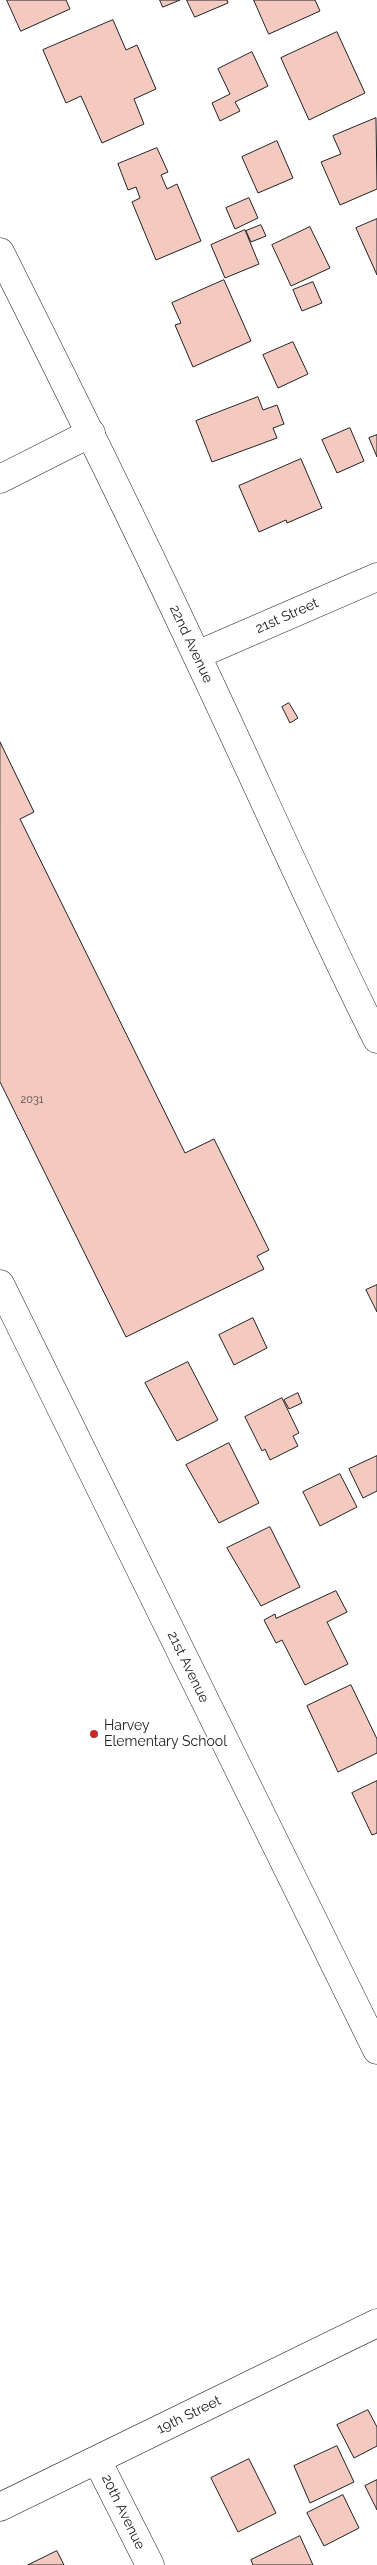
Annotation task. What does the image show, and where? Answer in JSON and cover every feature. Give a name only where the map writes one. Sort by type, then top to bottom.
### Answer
[{"type":"street","name":"22nd Avenue","points":[[0,252],[91,433],[197,655],[320,925],[377,1039]]},
{"type":"street","points":[[0,479],[91,433]]},
{"type":"street","name":"21st Street","points":[[197,655],[377,577]]},
{"type":"street","name":"21st Avenue","points":[[0,1284],[377,2050]]},
{"type":"street","name":"19th Street","points":[[0,2507],[377,2323]]},
{"type":"street","name":"20th Avenue","points":[[97,2460],[150,2565]]},
{"type":"building","points":[[7,0],[66,0],[70,9],[21,31]]},
{"type":"building","points":[[160,0],[180,0],[163,7]]},
{"type":"building","points":[[187,0],[227,0],[228,3],[195,17]]},
{"type":"building","points":[[254,0],[315,0],[320,11],[269,34]]},
{"type":"building","points":[[113,20],[126,50],[137,45],[156,89],[134,99],[144,124],[102,143],[81,96],[66,103],[43,50]]},
{"type":"building","points":[[337,32],[365,93],[309,120],[281,58]]},
{"type":"building","points":[[252,52],[268,86],[235,102],[240,111],[220,121],[212,103],[230,94],[218,69]]},
{"type":"building","points":[[376,118],[377,189],[340,205],[321,162],[341,154],[333,136]]},
{"type":"building","points":[[277,141],[293,178],[258,193],[242,157]]},
{"type":"building","points":[[157,148],[168,172],[161,175],[167,189],[177,184],[201,241],[156,260],[132,202],[140,198],[136,187],[128,190],[118,164]]},
{"type":"building","points":[[249,198],[258,218],[235,229],[226,208]]},
{"type":"building","points":[[377,219],[377,275],[356,228]]},
{"type":"building","points":[[261,225],[266,236],[251,242],[246,231]]},
{"type":"building","points":[[310,227],[330,268],[291,286],[272,245]]},
{"type":"building","points":[[245,230],[259,264],[225,278],[211,245]]},
{"type":"building","points":[[224,280],[251,341],[193,367],[175,325],[181,323],[172,303]]},
{"type":"building","points":[[313,282],[322,303],[302,311],[293,290]]},
{"type":"building","points":[[293,342],[308,374],[278,388],[263,355]]},
{"type":"building","points":[[258,397],[263,410],[277,405],[284,424],[273,428],[277,438],[212,462],[196,421]]},
{"type":"building","points":[[350,428],[364,461],[337,473],[322,440]]},
{"type":"building","points":[[377,435],[377,457],[369,438]]},
{"type":"building","points":[[301,459],[322,508],[287,523],[286,520],[259,532],[239,486]]},
{"type":"building","points":[[289,703],[298,718],[290,723],[282,707]]},
{"type":"building","points":[[0,742],[34,812],[20,819],[185,1153],[214,1139],[269,1250],[257,1256],[264,1269],[126,1337],[0,1082]]},
{"type":"building","points":[[377,1285],[377,1312],[366,1290]]},
{"type":"building","points":[[253,1318],[267,1348],[234,1365],[219,1335]]},
{"type":"building","points":[[188,1362],[218,1420],[177,1441],[145,1383]]},
{"type":"building","points":[[298,1393],[302,1403],[289,1409],[284,1400]]},
{"type":"building","points":[[282,1398],[299,1433],[293,1436],[298,1446],[270,1460],[265,1449],[262,1451],[245,1417]]},
{"type":"building","points":[[229,1443],[259,1503],[219,1523],[186,1465]]},
{"type":"building","points":[[377,1456],[377,1491],[363,1498],[349,1469]]},
{"type":"building","points":[[340,1474],[357,1507],[320,1526],[303,1492]]},
{"type":"building","points":[[270,1527],[300,1587],[261,1606],[227,1548]]},
{"type":"building","points":[[336,1591],[347,1612],[327,1622],[348,1664],[305,1685],[282,1640],[276,1643],[264,1620],[275,1614],[276,1618]]},
{"type":"building","points":[[351,1685],[377,1739],[377,1753],[338,1772],[307,1706]]},
{"type":"building","points":[[377,1781],[377,1833],[372,1835],[352,1793]]},
{"type":"building","points":[[368,2410],[377,2427],[377,2446],[354,2458],[337,2425]]},
{"type":"building","points":[[337,2446],[354,2482],[310,2503],[294,2466]]},
{"type":"building","points":[[249,2459],[276,2513],[238,2532],[211,2478]]},
{"type":"building","points":[[377,2480],[377,2510],[365,2486]]},
{"type":"building","points":[[343,2495],[359,2528],[324,2546],[307,2513]]},
{"type":"building","points":[[300,2536],[313,2565],[253,2565],[251,2560]]},
{"type":"building","points":[[57,2551],[64,2565],[28,2565]]},
{"type":"place","name":"Harvey Elementary School","points":[[94,1734]]}]
